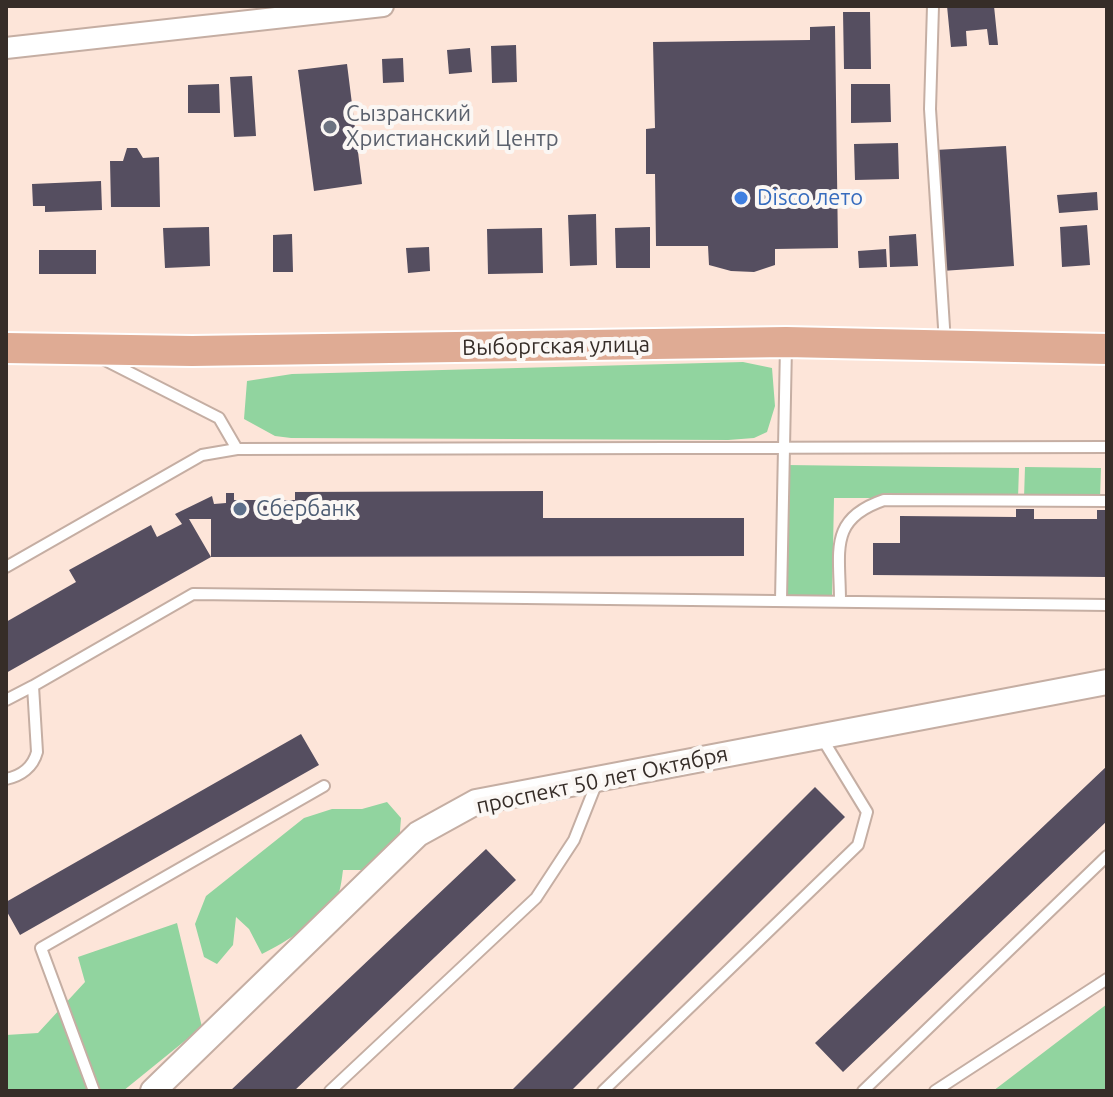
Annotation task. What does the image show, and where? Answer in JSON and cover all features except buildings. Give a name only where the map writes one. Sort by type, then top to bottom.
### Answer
[{"type":"main road","name":"Выборгская улица","points":[[6,348],[192,351],[786,342],[1107,349]]},
{"type":"street","points":[[6,48],[383,6]]},
{"type":"street","name":"проспект 50 лет Октября","points":[[153,1091],[418,834],[476,802],[1107,682]]},
{"type":"lane","points":[[933,6],[930,109],[945,345]]},
{"type":"lane","points":[[781,600],[786,342]]},
{"type":"lane","points":[[80,348],[219,418],[237,449]]},
{"type":"lane","points":[[6,567],[202,455],[237,449],[1107,447]]},
{"type":"lane","points":[[840,601],[840,541],[844,525],[867,506],[884,500],[1107,501]]},
{"type":"lane","points":[[6,700],[193,594],[1107,605]]},
{"type":"lane","points":[[6,779],[23,772],[35,759],[33,686]]},
{"type":"lane","points":[[603,1091],[858,845],[867,812],[820,735]]},
{"type":"lane","points":[[330,1091],[536,898],[574,840],[598,778]]},
{"type":"lane","points":[[94,1091],[41,948],[324,786]]},
{"type":"lane","points":[[863,1091],[1107,856]]},
{"type":"lane","points":[[935,1091],[1107,979]]},
{"type":"green space","points":[[743,362],[772,368],[775,406],[767,432],[754,438],[291,438],[275,436],[244,419],[247,381],[292,374]]},
{"type":"green space","points":[[787,465],[1019,468],[1018,498],[834,498],[832,598],[784,597]]},
{"type":"green space","points":[[1025,467],[1101,468],[1100,499],[1024,498]]},
{"type":"green space","points":[[387,802],[401,818],[399,844],[371,870],[343,870],[338,895],[314,921],[262,954],[249,929],[236,917],[233,945],[217,964],[204,957],[195,924],[206,896],[304,818],[332,809],[362,809]]},
{"type":"green space","points":[[177,923],[202,1027],[123,1091],[6,1091],[6,1035],[38,1033],[85,982],[78,957]]},
{"type":"green space","points":[[1107,1004],[1107,1091],[993,1091]]},
{"type":"place","name":"Сызранский Христианский Центр","points":[[330,127]]},
{"type":"place","name":"Disco лето","points":[[741,198]]},
{"type":"place","name":"Сбербанк","points":[[240,509]]}]
